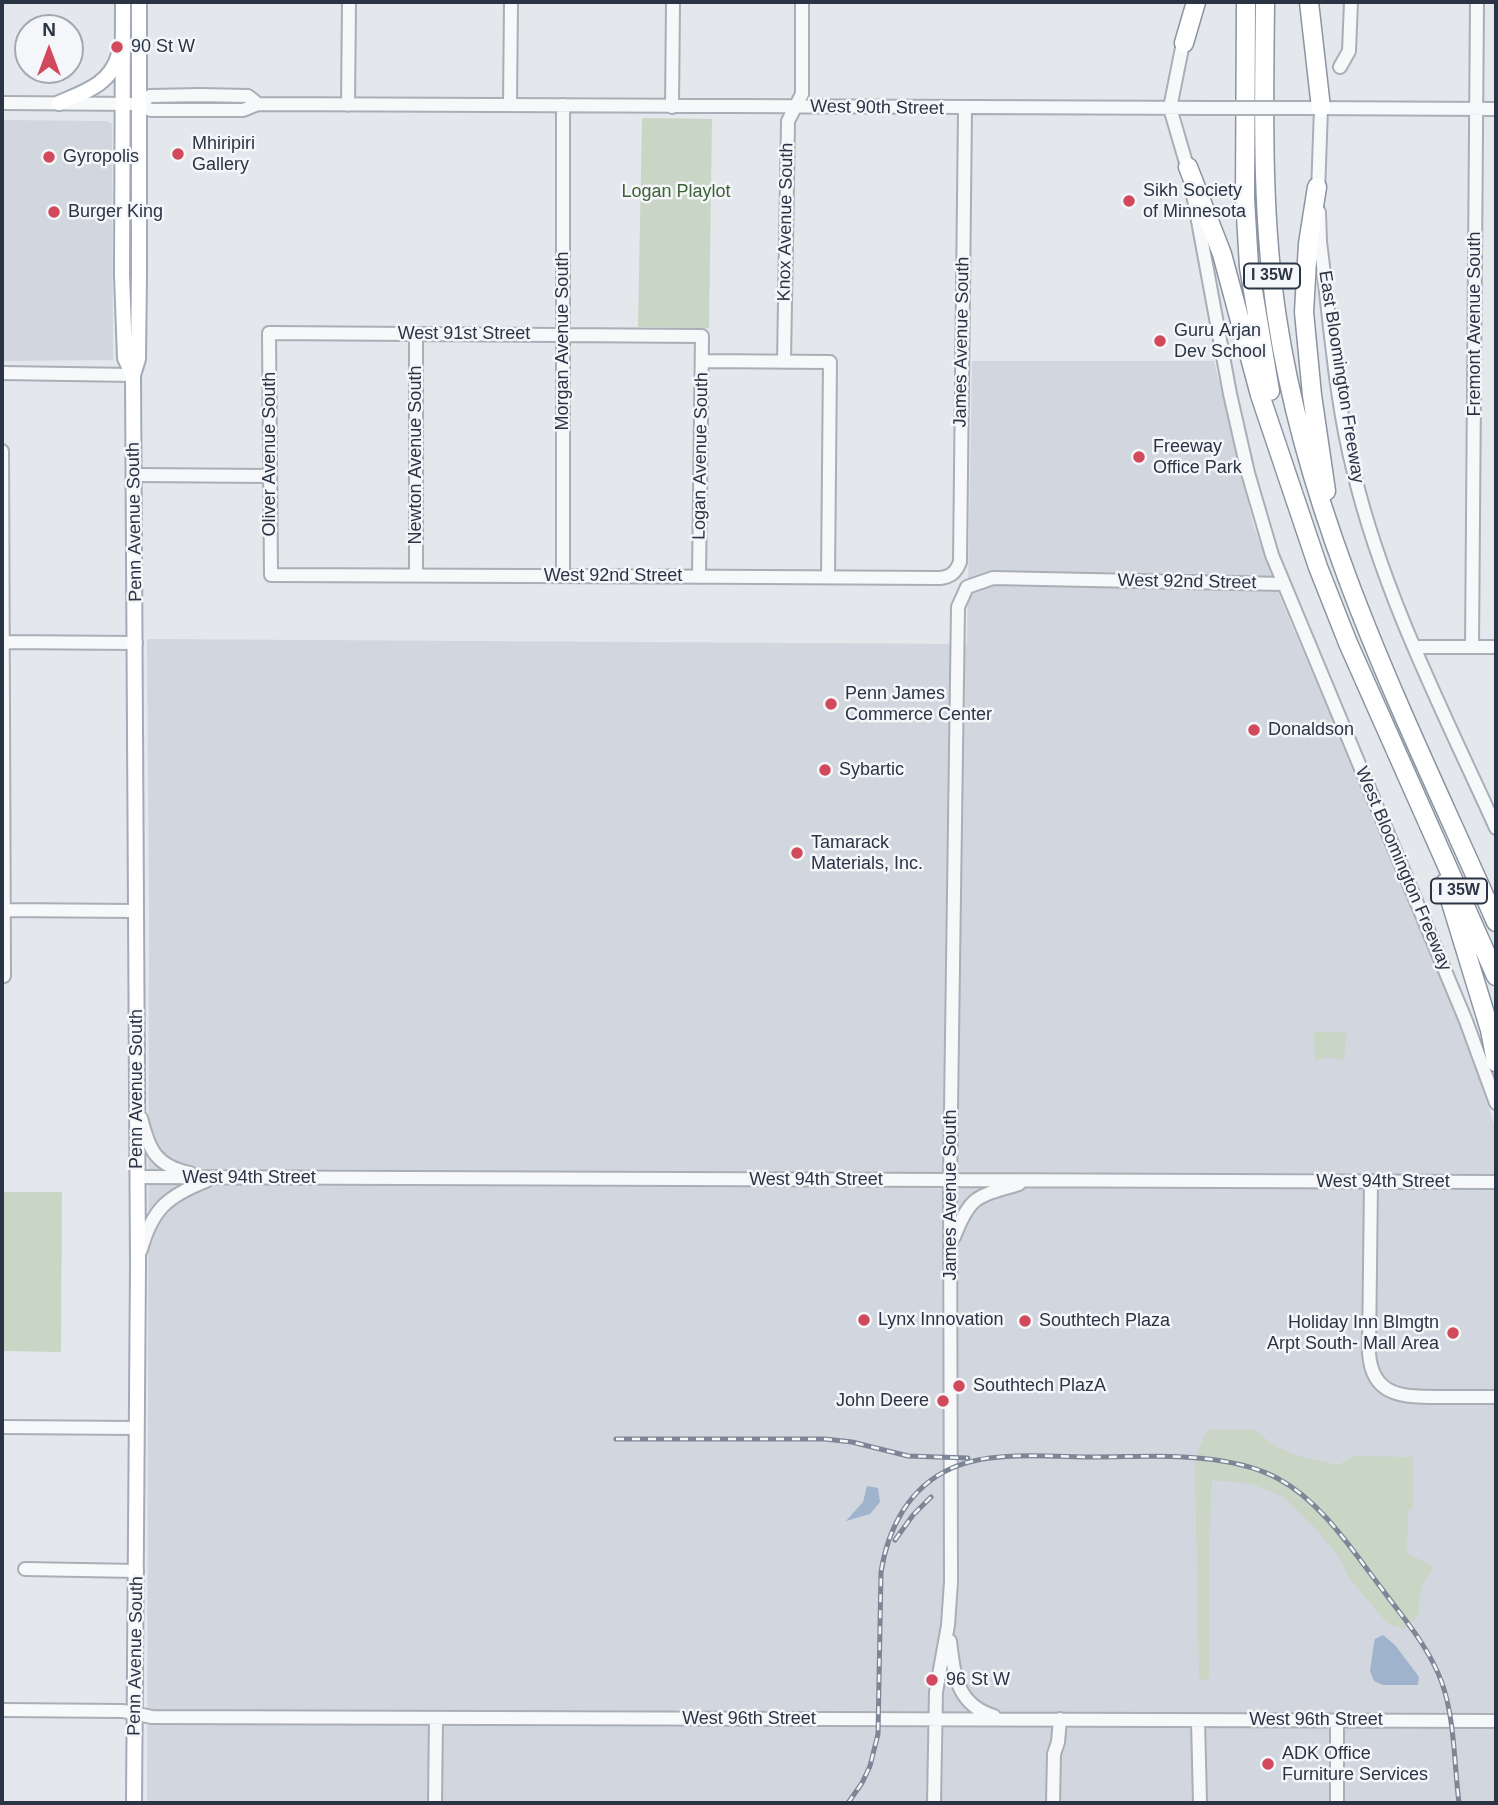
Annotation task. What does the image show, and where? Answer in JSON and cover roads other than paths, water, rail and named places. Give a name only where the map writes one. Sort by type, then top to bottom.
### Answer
[{"type":"highway","points":[[1184,43],[1196,2]]},
{"type":"highway","name":"I 35W","points":[[1246,2],[1245,198],[1249,267],[1257,325],[1290,484],[1318,567],[1348,643],[1496,976]]},
{"type":"highway","name":"I 35W","points":[[1265,2],[1266,222],[1277,318],[1307,458],[1351,592],[1496,922]]},
{"type":"highway","points":[[1309,2],[1321,108]]},
{"type":"highway","points":[[1188,167],[1223,254],[1260,395],[1290,484]]},
{"type":"highway","points":[[1317,187],[1308,244],[1304,312],[1312,395],[1333,543]]},
{"type":"highway","points":[[1421,807],[1490,1030],[1496,1062]]},
{"type":"highway","points":[[1482,890],[1496,911]]},
{"type":"main road","name":"Penn Avenue South","points":[[123,2],[124,330],[125,358],[133,375]]},
{"type":"main road","name":"Penn Avenue South","points":[[134,1803],[138,1106],[133,375],[138,359],[139,2]]},
{"type":"main road","points":[[59,103],[94,88],[106,78],[116,66],[124,35]]},
{"type":"street","points":[[348,105],[349,2]]},
{"type":"street","points":[[510,105],[511,2]]},
{"type":"street","points":[[672,107],[673,2]]},
{"type":"street","name":"Knox Avenue South","points":[[784,362],[788,121],[802,94],[802,2]]},
{"type":"street","points":[[1170,108],[1184,43],[1186,2]]},
{"type":"street","points":[[1340,66],[1349,51],[1350,2]]},
{"type":"street","name":"Fremont Avenue South","points":[[1472,647],[1477,2]]},
{"type":"street","name":"West 90th Street","points":[[2,103],[138,104],[151,110],[243,110],[258,104],[965,109],[1496,109]]},
{"type":"street","name":"Morgan Avenue South","points":[[563,105],[563,576]]},
{"type":"street","name":"West Bloomington Freeway","points":[[1170,108],[1188,167],[1217,327],[1248,473],[1272,555],[1466,1021],[1496,1103]]},
{"type":"street","name":"East Bloomington Freeway","points":[[1321,108],[1317,187],[1320,242],[1353,471],[1370,530],[1415,647],[1496,828]]},
{"type":"street","name":"James Avenue South","points":[[954,574],[960,562],[965,109]]},
{"type":"street","name":"West 91st Street","points":[[269,333],[702,336]]},
{"type":"street","name":"Oliver Avenue South","points":[[269,333],[271,575]]},
{"type":"street","name":"Newton Avenue South","points":[[416,334],[416,575]]},
{"type":"street","name":"Logan Avenue South","points":[[699,577],[702,336]]},
{"type":"street","points":[[702,361],[830,362],[828,577]]},
{"type":"street","points":[[2,373],[133,375]]},
{"type":"street","points":[[2,451],[4,976]]},
{"type":"street","points":[[135,475],[270,476]]},
{"type":"street","name":"West 92nd Street","points":[[271,575],[940,578],[954,574]]},
{"type":"street","name":"West 92nd Street","points":[[967,587],[993,578],[1284,584]]},
{"type":"street","name":"James Avenue South","points":[[934,1803],[934,1719],[948,1625],[951,1569],[950,1180],[957,611],[967,587]]},
{"type":"street","points":[[2,642],[136,643]]},
{"type":"street","points":[[1415,647],[1496,647]]},
{"type":"street","points":[[3,910],[136,911]]},
{"type":"street","points":[[138,1106],[146,1138],[158,1159],[176,1170],[214,1178]]},
{"type":"street","name":"West 94th Street","points":[[136,1177],[1496,1182]]},
{"type":"street","points":[[138,1264],[151,1222],[166,1201],[186,1189],[214,1178]]},
{"type":"street","points":[[951,1244],[964,1212],[972,1202],[1030,1181]]},
{"type":"street","points":[[1371,1181],[1369,1353],[1376,1379],[1388,1390],[1405,1396],[1496,1398]]},
{"type":"street","points":[[2,1427],[137,1428]]},
{"type":"street","points":[[25,1569],[137,1571]]},
{"type":"street","points":[[948,1625],[953,1674],[963,1694],[984,1713],[1004,1719]]},
{"type":"street","name":"West 96th Street","points":[[2,1710],[124,1711],[152,1717],[1496,1721]]},
{"type":"street","points":[[435,1803],[436,1718]]},
{"type":"street","points":[[1053,1803],[1054,1754],[1060,1719]]},
{"type":"street","points":[[1198,1720],[1199,1803]]},
{"type":"street","points":[[1336,1803],[1337,1720]]},
{"type":"water","points":[[867,1486],[878,1488],[880,1502],[870,1514],[846,1521],[863,1502]]},
{"type":"water","points":[[1383,1635],[1395,1645],[1419,1677],[1418,1685],[1383,1685],[1374,1681],[1370,1671],[1374,1643],[1375,1639]]},
{"type":"railway","points":[[616,1439],[825,1439],[852,1442],[908,1456],[968,1458]]},
{"type":"railway","points":[[848,1803],[870,1766],[878,1734],[881,1572],[895,1525],[912,1498],[937,1476],[952,1468],[985,1459],[1041,1456],[1171,1456],[1224,1461],[1270,1474],[1308,1500],[1335,1528],[1359,1559],[1415,1634],[1437,1670],[1446,1697],[1454,1742],[1459,1803]]},
{"type":"railway","points":[[895,1540],[913,1515],[931,1497]]},
{"type":"place","name":"90 St W","points":[[117,47]]},
{"type":"place","name":"Mhiripiri Gallery","points":[[178,154]]},
{"type":"place","name":"Gyropolis","points":[[49,157]]},
{"type":"place","name":"Sikh Society of Minnesota","points":[[1129,201]]},
{"type":"place","name":"Burger King","points":[[54,212]]},
{"type":"place","name":"Guru Arjan Dev School","points":[[1160,341]]},
{"type":"place","name":"Freeway Office Park","points":[[1139,457]]},
{"type":"place","name":"Penn James Commerce Center","points":[[831,704]]},
{"type":"place","name":"Donaldson","points":[[1254,730]]},
{"type":"place","name":"Sybartic","points":[[825,770]]},
{"type":"place","name":"Tamarack Materials, Inc.","points":[[797,853]]},
{"type":"place","name":"Lynx Innovation","points":[[864,1320]]},
{"type":"place","name":"Southtech Plaza","points":[[1025,1321]]},
{"type":"place","name":"Holiday Inn Blmgtn Arpt South- Mall Area","points":[[1453,1333]]},
{"type":"place","name":"Southtech PlazA","points":[[959,1386]]},
{"type":"place","name":"John Deere","points":[[943,1401]]},
{"type":"place","name":"96 St W","points":[[932,1680]]},
{"type":"place","name":"ADK Office Furniture Services","points":[[1268,1764]]},
{"type":"park label","name":"Logan Playlot","points":[[676,192]]}]
